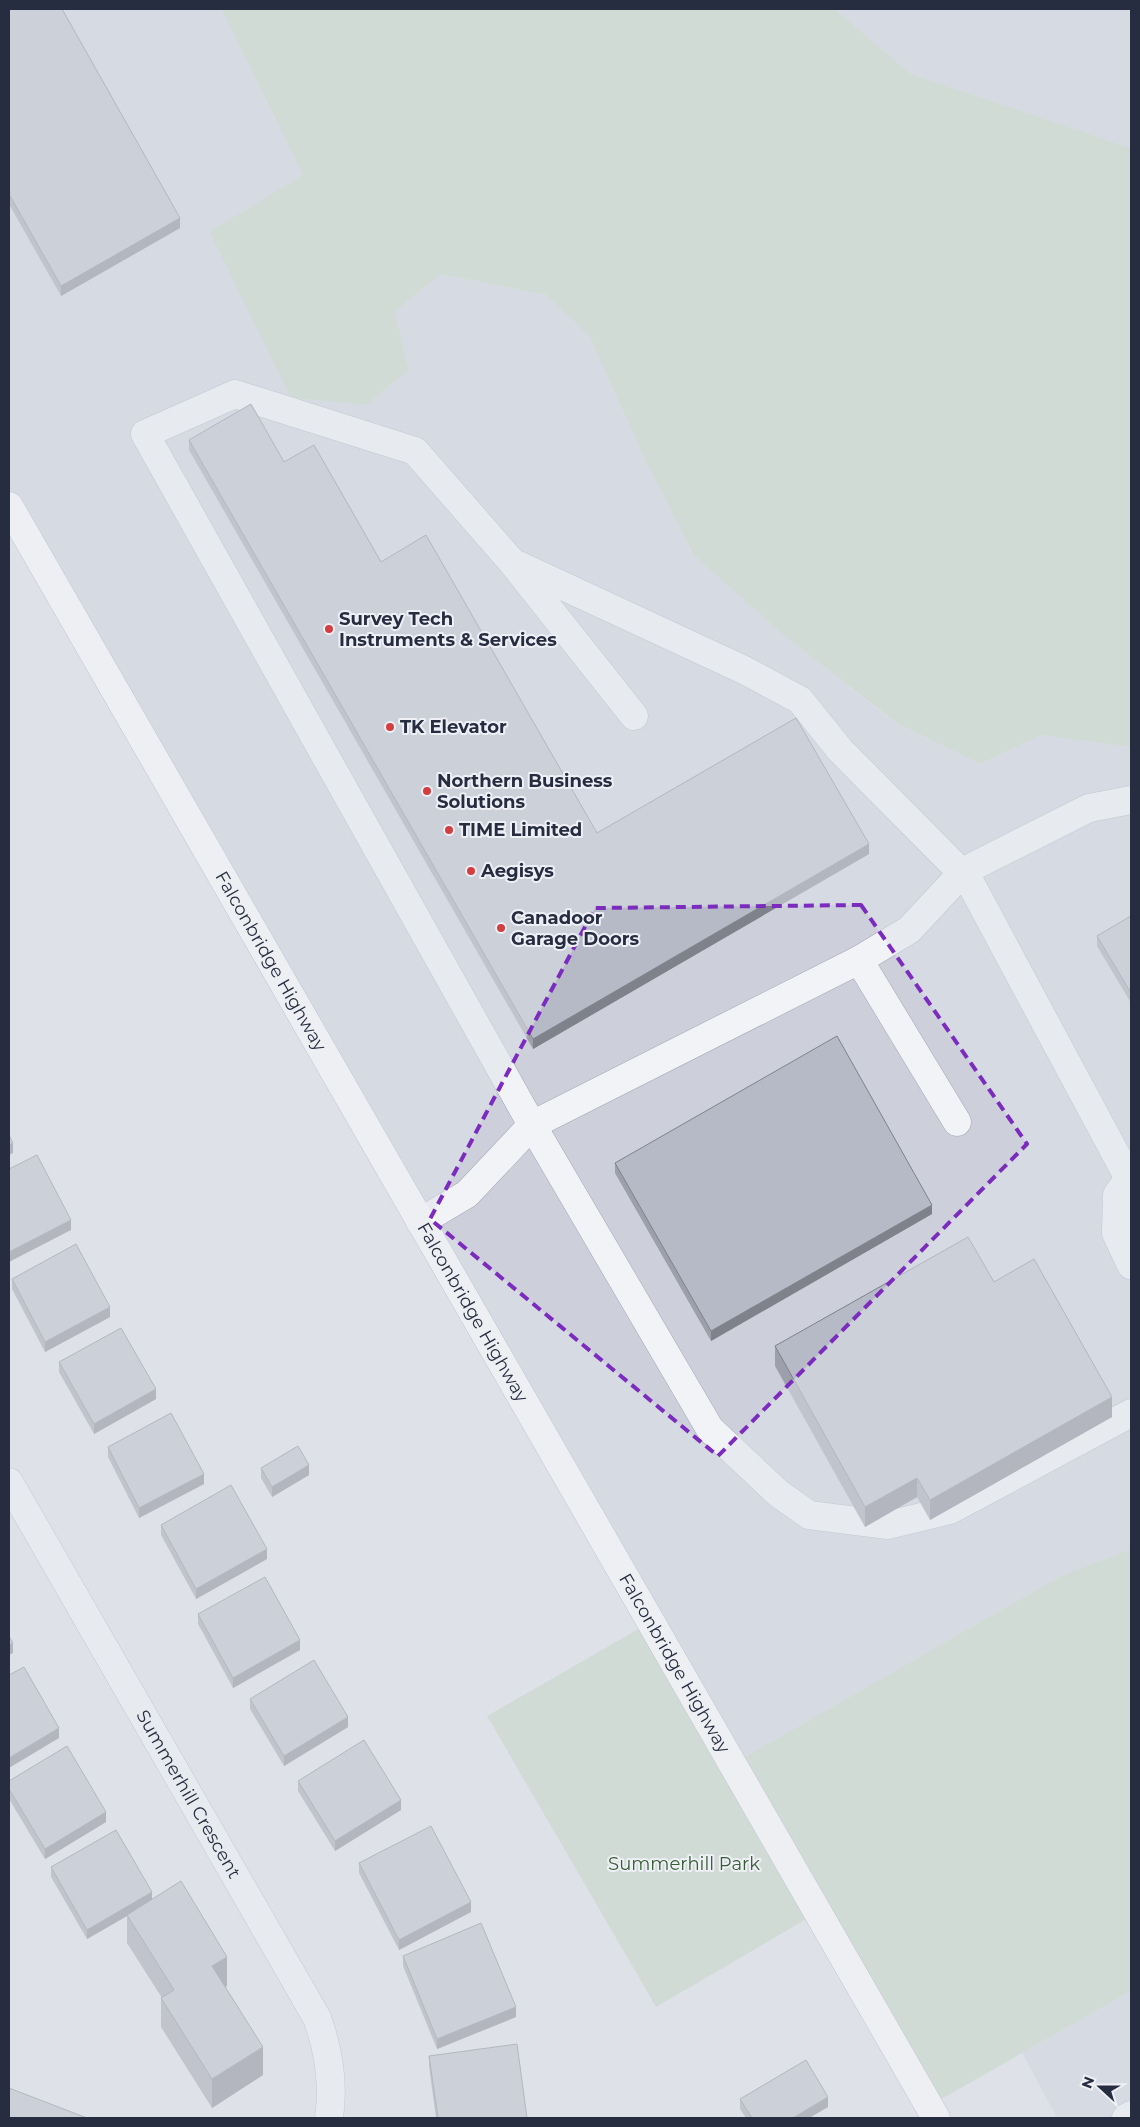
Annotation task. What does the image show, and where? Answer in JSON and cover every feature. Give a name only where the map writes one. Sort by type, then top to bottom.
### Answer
[{"type":"main road","name":"Falconbridge Highway","points":[[9,506],[936,2118]]},
{"type":"street","points":[[634,716],[512,562],[416,451],[235,394],[145,434],[532,1125],[710,1429],[778,1493],[809,1515],[888,1525],[950,1510],[1131,1413]]},
{"type":"street","points":[[512,562],[744,670],[800,700],[840,750],[963,872],[1130,1176],[1117,1195],[1116,1233],[1131,1266]]},
{"type":"street","points":[[420,1222],[468,1194],[532,1125],[859,960],[909,930],[963,872],[1089,808],[1131,800]]},
{"type":"street","points":[[859,960],[957,1122]]},
{"type":"street","name":"Summerhill Crescent","points":[[9,1482],[317,2018],[326,2041],[330,2065],[332,2100],[329,2118]]},
{"type":"street","points":[[1126,2118],[1131,2115]]},
{"type":"highlighted area","points":[[861,905],[1027,1144],[718,1456],[430,1219],[595,908]]},
{"type":"shaded area","points":[[9,9],[221,9],[303,175],[291,398],[367,405],[409,370],[395,312],[441,274],[546,295],[589,336],[646,462],[694,556],[789,640],[897,724],[980,764],[1042,735],[1131,747],[1131,1549],[1060,1576],[736,1762],[9,498]]},
{"type":"shaded area","points":[[835,9],[1131,9],[1131,148],[911,74]]},
{"type":"shaded area","points":[[1131,1991],[1131,2118],[1057,2118],[1022,2053]]},
{"type":"green space","points":[[221,9],[835,9],[911,74],[1131,148],[1131,747],[1042,735],[980,764],[898,724],[789,640],[694,556],[646,462],[589,336],[546,295],[441,274],[395,312],[409,370],[367,405],[291,398],[209,232],[303,175]]},
{"type":"green space","name":"Summerhill Park","points":[[1131,1549],[1131,1991],[931,2105],[822,1910],[656,2007],[487,1716],[654,1620],[736,1762],[1060,1576]]},
{"type":"building","points":[[9,9],[62,9],[180,218],[61,286],[9,194]]},
{"type":"building","points":[[251,404],[284,462],[314,445],[381,562],[426,535],[597,833],[796,718],[869,844],[533,1039],[189,440]]},
{"type":"building","points":[[1131,916],[1131,993],[1097,936]]},
{"type":"building","points":[[837,1036],[932,1205],[711,1331],[615,1163]]},
{"type":"building","points":[[9,1135],[13,1143],[9,1145]]},
{"type":"building","points":[[37,1155],[71,1220],[9,1252],[9,1169]]},
{"type":"building","points":[[968,1237],[994,1282],[1034,1259],[1112,1397],[930,1500],[917,1478],[865,1507],[775,1346]]},
{"type":"building","points":[[76,1244],[110,1307],[45,1342],[12,1279]]},
{"type":"building","points":[[121,1328],[156,1389],[94,1424],[59,1362]]},
{"type":"building","points":[[171,1413],[204,1474],[139,1508],[108,1447]]},
{"type":"building","points":[[298,1446],[309,1465],[272,1487],[261,1468]]},
{"type":"building","points":[[231,1485],[267,1549],[196,1589],[161,1525]]},
{"type":"building","points":[[265,1577],[300,1640],[233,1678],[198,1614]]},
{"type":"building","points":[[9,1636],[13,1643],[9,1645]]},
{"type":"building","points":[[314,1660],[348,1717],[284,1756],[250,1699]]},
{"type":"building","points":[[24,1667],[59,1728],[9,1758],[9,1675]]},
{"type":"building","points":[[364,1740],[401,1800],[335,1841],[298,1781]]},
{"type":"building","points":[[67,1746],[106,1812],[45,1849],[9,1789],[9,1781]]},
{"type":"building","points":[[431,1826],[471,1902],[399,1940],[359,1863]]},
{"type":"building","points":[[116,1830],[152,1892],[87,1930],[51,1867]]},
{"type":"building","points":[[181,1881],[227,1957],[212,1966],[263,2047],[212,2079],[161,1998],[174,1990],[127,1915]]},
{"type":"building","points":[[481,1923],[516,2007],[437,2039],[403,1956]]},
{"type":"building","points":[[517,2044],[527,2118],[438,2118],[429,2056]]},
{"type":"building","points":[[806,2060],[828,2097],[793,2118],[752,2118],[740,2099]]},
{"type":"building","points":[[9,2088],[87,2118],[9,2118]]},
{"type":"place","name":"Survey Tech Instruments & Services","points":[[329,629]]},
{"type":"place","name":"TK Elevator","points":[[390,727]]},
{"type":"place","name":"Northern Business Solutions","points":[[427,791]]},
{"type":"place","name":"TIME Limited","points":[[449,830]]},
{"type":"place","name":"Aegisys","points":[[471,871]]},
{"type":"place","name":"Canadoor Garage Doors","points":[[501,928]]}]
